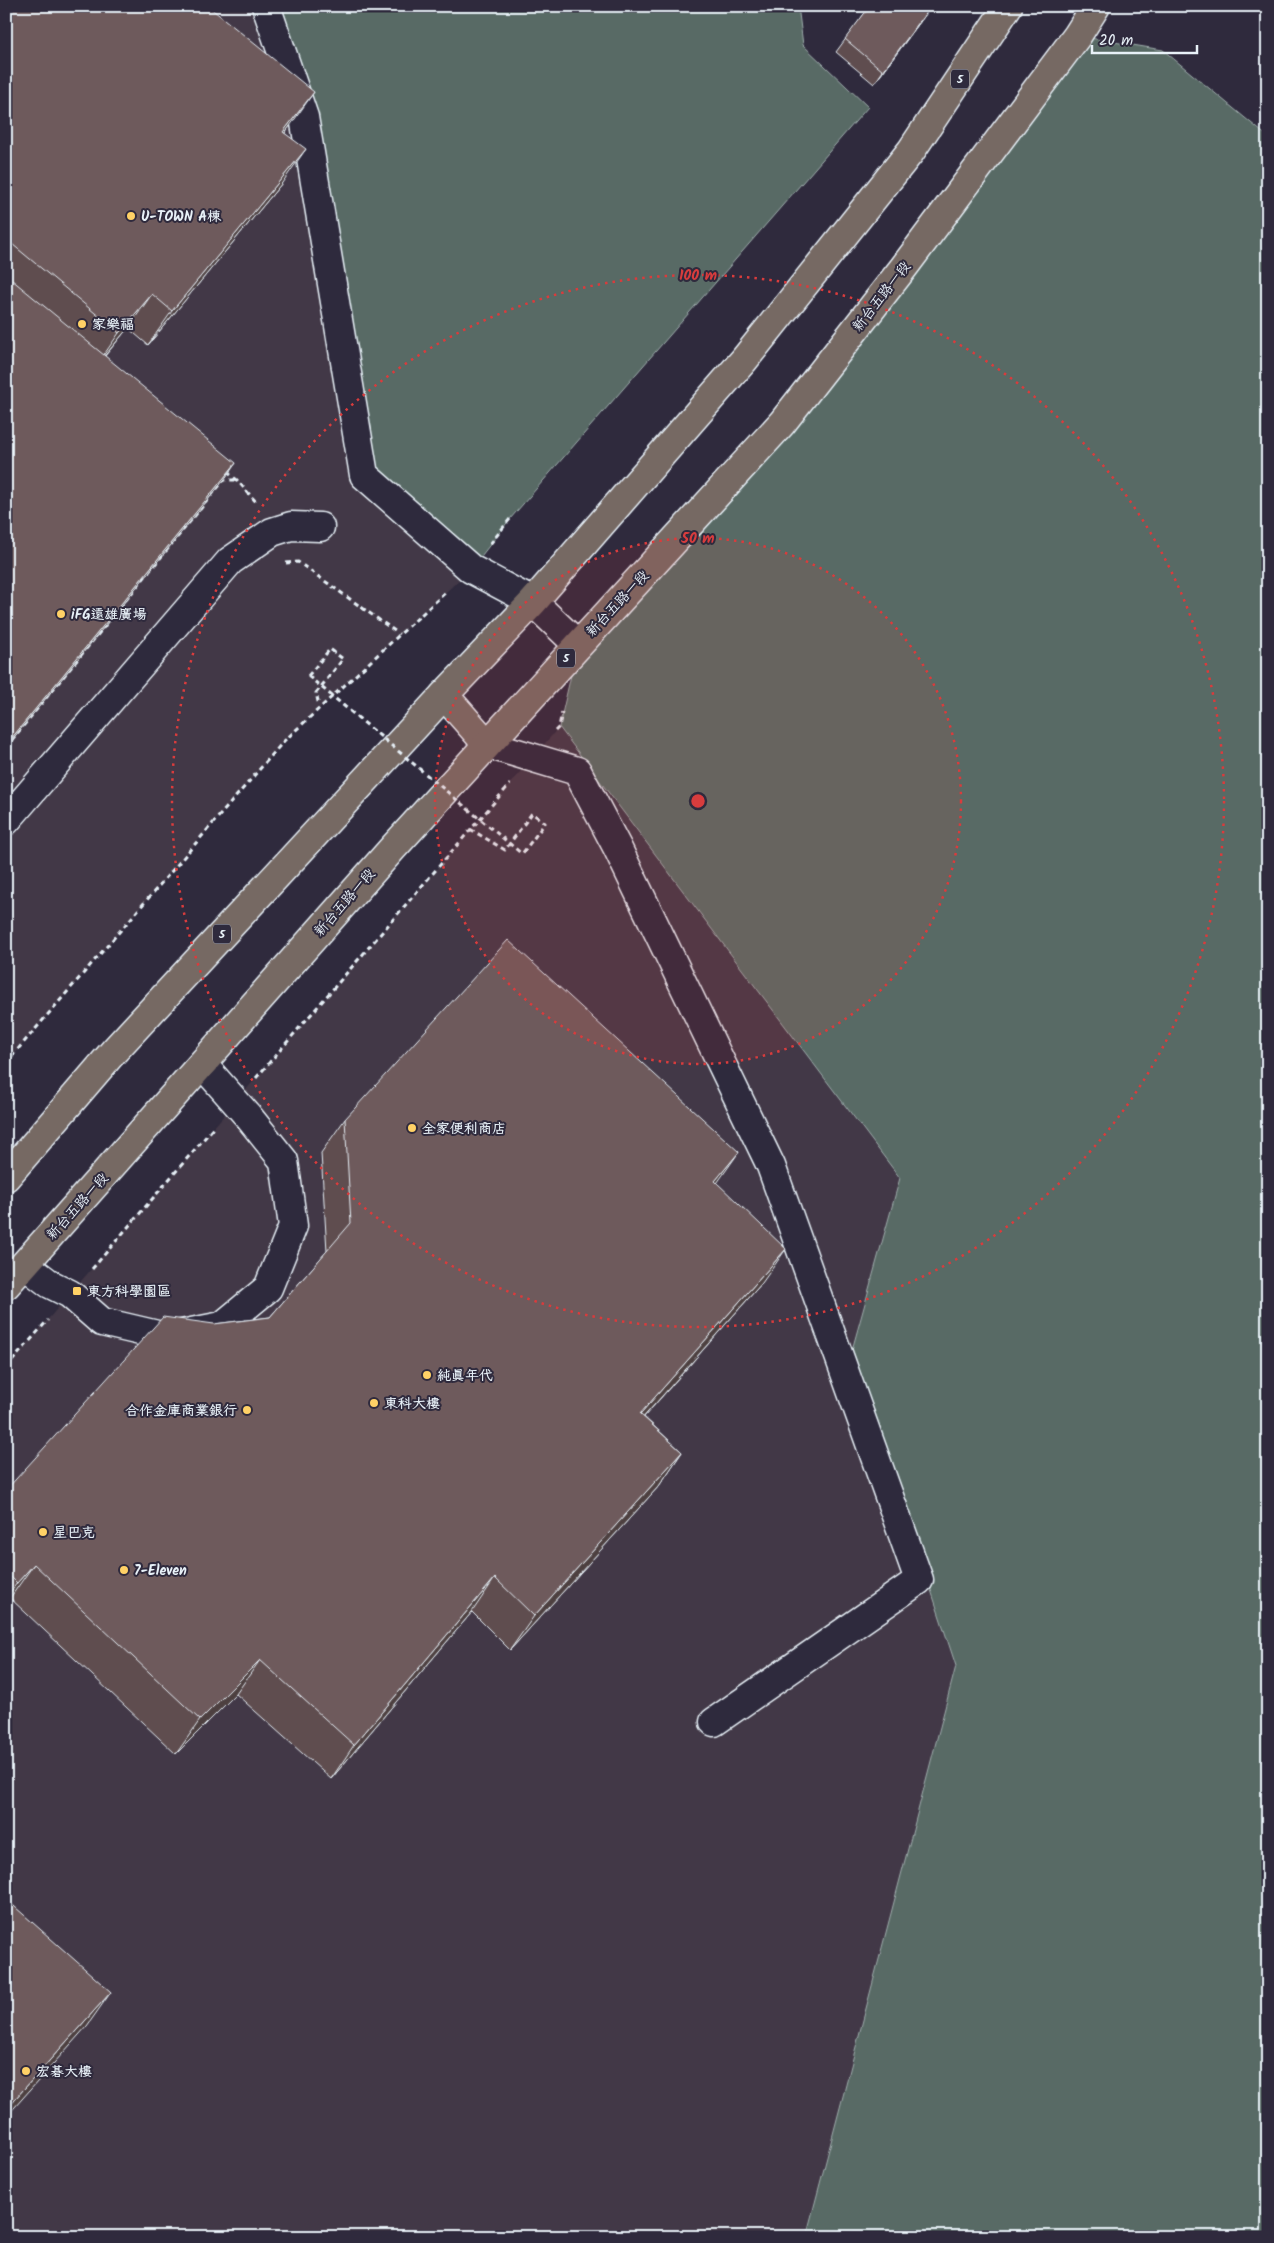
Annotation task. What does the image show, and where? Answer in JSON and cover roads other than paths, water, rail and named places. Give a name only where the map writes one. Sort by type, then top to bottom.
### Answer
[{"type":"main road","name":"5","points":[[6,1177],[114,1051],[444,694],[533,602],[744,360],[911,151],[1008,6]]},
{"type":"main road","name":"新台五路一段","points":[[6,1286],[203,1065],[337,909],[782,423],[904,267],[1077,36],[1096,6]]},
{"type":"main road","points":[[444,694],[488,744]]},
{"type":"street","points":[[259,6],[298,125],[353,488],[439,562],[471,569]]},
{"type":"street","points":[[266,6],[304,117],[364,475],[471,569],[533,602],[578,645]]},
{"type":"street","points":[[6,821],[230,561],[272,532],[291,526],[320,527]]},
{"type":"street","points":[[488,744],[577,771],[617,846],[771,1166],[919,1580],[714,1722]]},
{"type":"street","points":[[24,1265],[50,1284],[70,1294],[102,1322],[166,1337],[222,1326],[268,1288],[292,1226],[284,1161],[248,1116],[203,1065]]},
{"type":"place","name":"U-TOWN A棟","points":[[131,216]]},
{"type":"place","name":"家樂福","points":[[82,324]]},
{"type":"place","name":"iFG遠雄廣場","points":[[61,614]]},
{"type":"place","name":"全家便利商店","points":[[412,1128]]},
{"type":"place","name":"東方科學園區","points":[[77,1291]]},
{"type":"place","name":"純真年代","points":[[427,1375]]},
{"type":"place","name":"東科大樓","points":[[374,1403]]},
{"type":"place","name":"合作金庫商業銀行","points":[[247,1410]]},
{"type":"place","name":"星巴克","points":[[43,1532]]},
{"type":"place","name":"7-Eleven","points":[[124,1570]]},
{"type":"place","name":"宏碁大樓","points":[[26,2071]]}]
